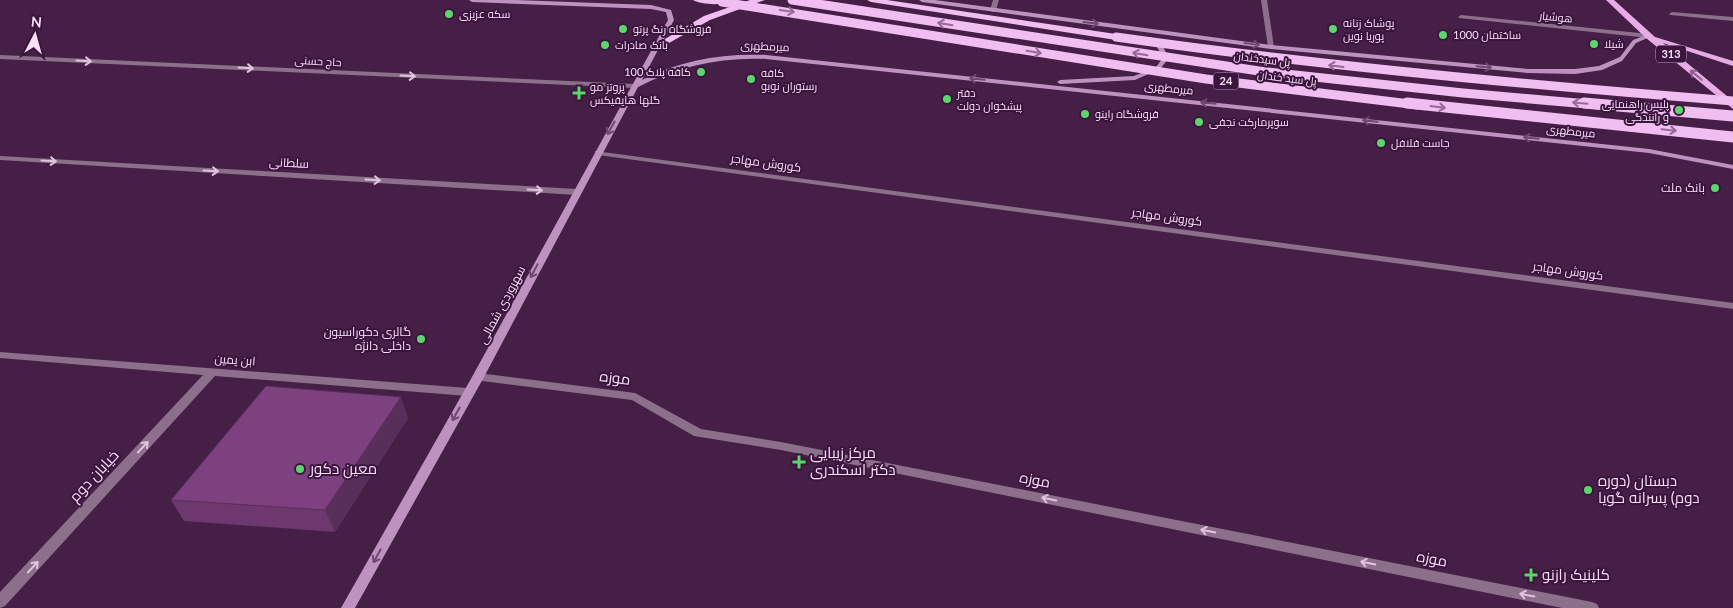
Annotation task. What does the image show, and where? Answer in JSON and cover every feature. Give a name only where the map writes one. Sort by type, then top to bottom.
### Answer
[{"type":"highway","name":"پل سید خندان","points":[[697,0],[722,2],[1225,81],[1437,107],[1733,137]]},
{"type":"highway","points":[[657,46],[695,23],[719,12],[761,0]]},
{"type":"highway","name":"پل سیدخندان","points":[[792,0],[1259,71],[1463,93],[1733,116]]},
{"type":"highway","points":[[870,0],[1248,56],[1378,71],[1733,101]]},
{"type":"main road","name":"سهروردی شمالی","points":[[348,608],[478,377],[671,20],[669,11],[651,7],[472,0]]},
{"type":"main road","points":[[922,0],[1271,47],[1528,71],[1567,72],[1596,68],[1618,62],[1624,58],[1635,42],[1649,36],[1733,64]]},
{"type":"main road","name":"313","points":[[1610,0],[1649,36],[1733,106]]},
{"type":"main road","points":[[1014,83],[1087,82],[1135,78],[1158,68],[1166,58],[1160,46],[1145,34],[1117,26]]},
{"type":"main road","name":"میرمطهری","points":[[635,86],[672,68],[744,55],[1649,151],[1733,167]]},
{"type":"street","points":[[993,10],[996,0]]},
{"type":"street","points":[[1264,0],[1271,47]]},
{"type":"street","points":[[1672,14],[1733,19]]},
{"type":"street","name":"هوشیار","points":[[1461,17],[1649,36]]},
{"type":"street","name":"حاج حسنی","points":[[0,57],[635,86]]},
{"type":"street","name":"کوروش مهاجر","points":[[598,153],[1733,306]]},
{"type":"street","name":"سلطانی","points":[[0,158],[577,192]]},
{"type":"street","name":"ابن یمین","points":[[0,355],[468,392]]},
{"type":"street","name":"خیابان دوم","points":[[0,602],[212,372]]},
{"type":"street","name":"موزه","points":[[478,377],[635,397],[698,433],[791,448],[1592,608]]},
{"type":"building","name":"معین دکور","points":[[266,386],[401,397],[325,510],[171,500]]},
{"type":"place","name":"سکه عزیزی","points":[[449,14]]},
{"type":"place","name":"فروشگاه رنگ پرتو","points":[[623,29]]},
{"type":"place","name":"پوشاک زنانه پوریا نوین","points":[[1333,29]]},
{"type":"place","name":"ساختمان 1000","points":[[1443,35]]},
{"type":"place","name":"شیلا","points":[[1594,44]]},
{"type":"place","name":"بانک صادرات","points":[[605,45]]},
{"type":"place","name":"کافه پلاک 100","points":[[701,72]]},
{"type":"place","name":"کافه رستوران نوبو","points":[[751,79]]},
{"type":"place","name":"پروتز مو گلها هایفیکس","points":[[579,93]]},
{"type":"place","name":"دفتر پیشخوان دولت","points":[[947,99]]},
{"type":"place","name":"پلیس راهنمایی و رانندگی","points":[[1679,110]]},
{"type":"place","name":"فروشگاه راینو","points":[[1085,114]]},
{"type":"place","name":"سوپرمارکت نجفی","points":[[1199,122]]},
{"type":"place","name":"جاست فلافل","points":[[1381,143]]},
{"type":"place","name":"بانک ملت","points":[[1715,188]]},
{"type":"place","name":"گالری دکوراسیون داخلی دانژه","points":[[421,339]]},
{"type":"place","name":"مرکز زیبایی دکتر اسکندری","points":[[799,462]]},
{"type":"place","name":"معین دکور","points":[[300,469]]},
{"type":"place","name":"دبستان (دوره دوم) پسرانه گویا","points":[[1588,490]]},
{"type":"place","name":"کلینیک رازنو","points":[[1531,575]]}]
